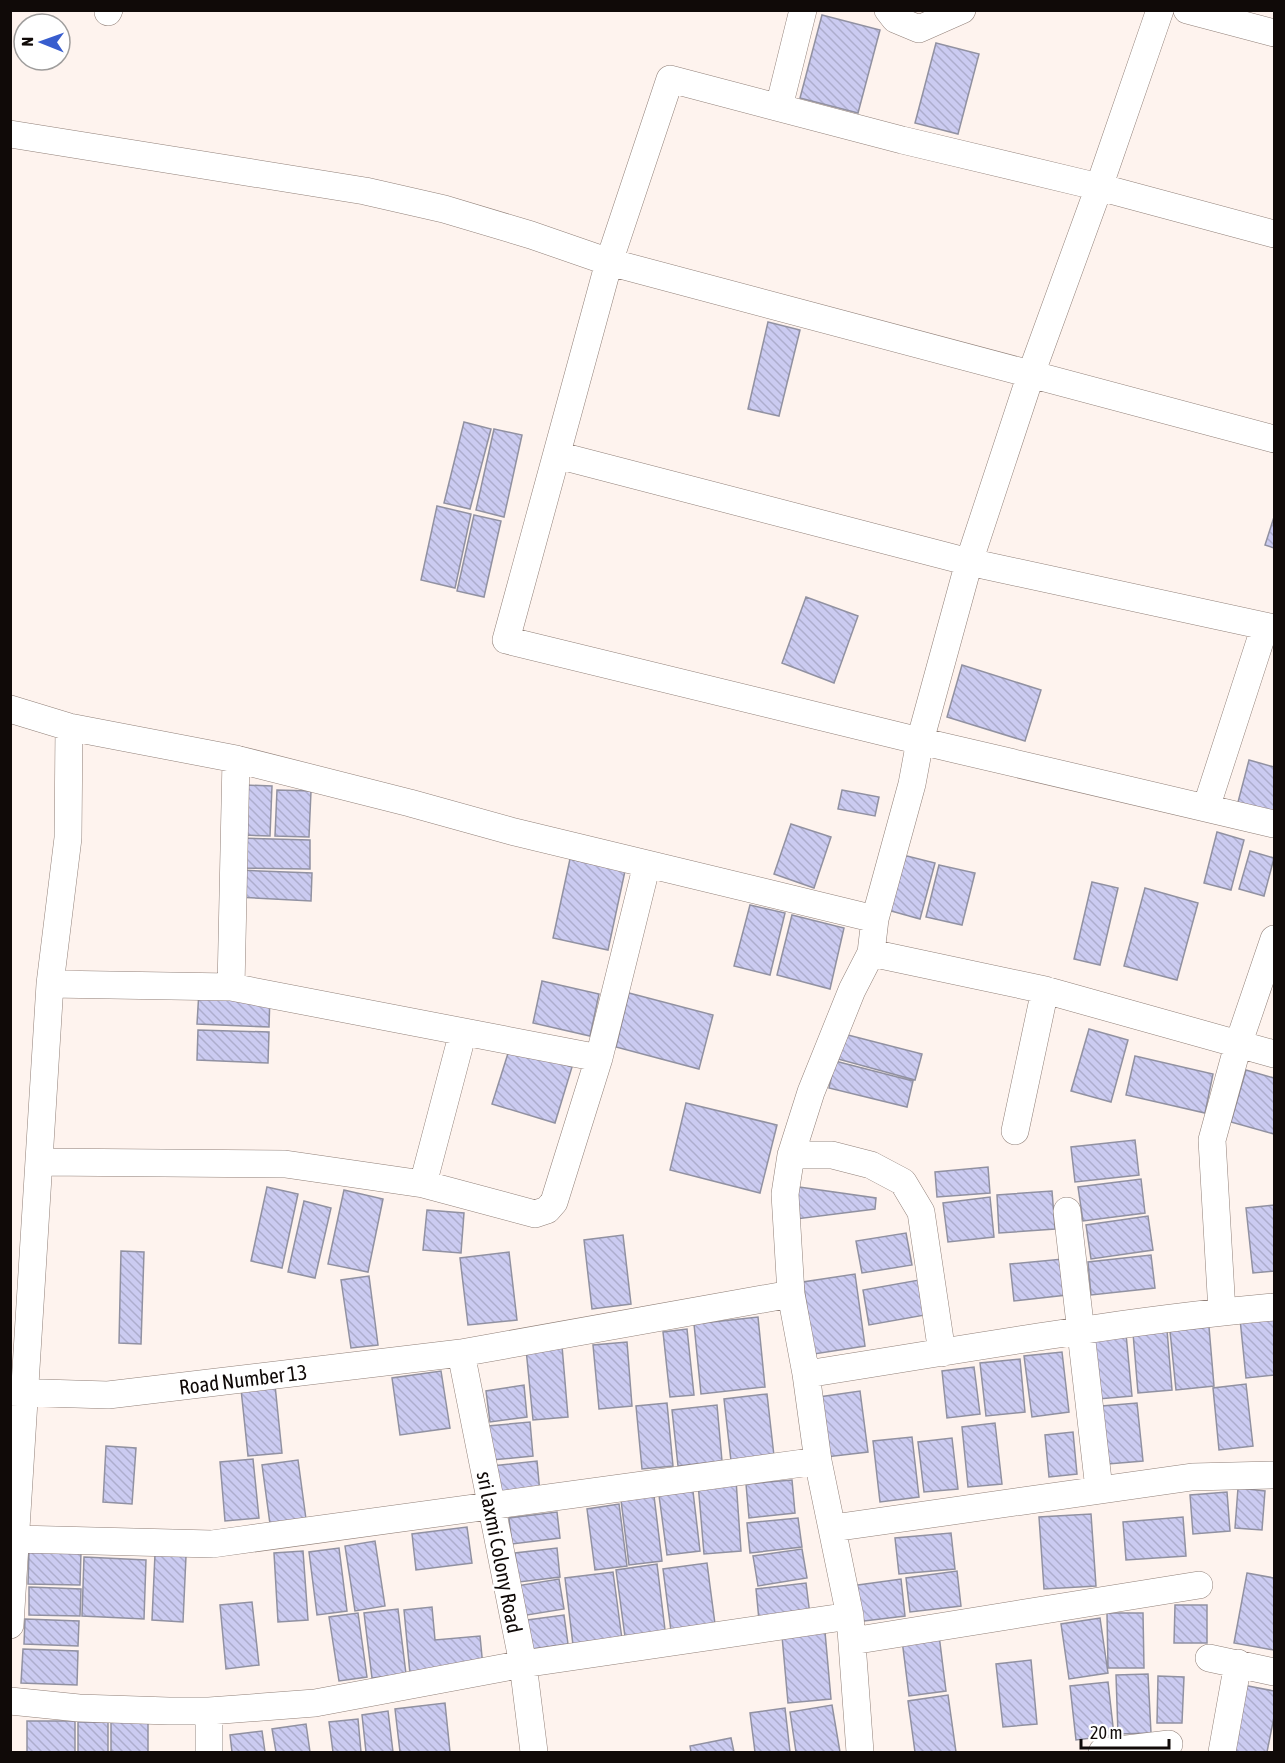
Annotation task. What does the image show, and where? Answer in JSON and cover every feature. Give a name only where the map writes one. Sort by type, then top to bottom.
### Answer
[{"type":"street","points":[[779,107],[803,10]]},
{"type":"street","points":[[888,10],[895,19],[919,29],[962,10]]},
{"type":"street","points":[[860,1752],[851,1629],[818,1461],[806,1374],[791,1294],[785,1194],[791,1155],[811,1092],[852,990],[871,953],[875,919],[912,784],[920,741],[969,562],[1030,374],[1099,187],[1160,10]]},
{"type":"street","points":[[1186,10],[1275,33]]},
{"type":"street","points":[[1275,234],[1099,187],[902,140],[670,79],[609,262],[506,640],[920,741],[1275,824]]},
{"type":"street","points":[[10,134],[365,191],[531,235],[609,262],[1275,439]]},
{"type":"street","points":[[557,455],[969,562],[1270,627],[1206,808]]},
{"type":"street","points":[[10,709],[69,727],[236,759],[410,802],[511,831],[875,919]]},
{"type":"street","points":[[10,1625],[17,1539],[18,1392],[39,1162],[50,984],[68,838],[69,727]]},
{"type":"street","points":[[231,987],[236,759]]},
{"type":"street","points":[[39,1162],[285,1164],[423,1184],[523,1212],[535,1214],[547,1210],[554,1202],[599,1058],[647,864]]},
{"type":"street","points":[[1222,1312],[1212,1140],[1238,1045],[1275,939]]},
{"type":"street","points":[[871,953],[1045,990],[1275,1054]]},
{"type":"street","points":[[50,984],[231,987],[599,1058]]},
{"type":"street","points":[[1015,1131],[1045,990]]},
{"type":"street","points":[[423,1184],[463,1032]]},
{"type":"street","points":[[791,1155],[832,1155],[871,1165],[903,1182],[921,1212],[942,1353]]},
{"type":"street","points":[[1067,1211],[1099,1489]]},
{"type":"street","name":"Road Number 13","points":[[18,1392],[108,1395],[461,1353],[791,1294]]},
{"type":"street","points":[[806,1374],[1080,1331],[1275,1307]]},
{"type":"street","name":"sri laxmi Colony Road","points":[[461,1353],[523,1664],[534,1752]]},
{"type":"street","points":[[17,1539],[212,1544],[818,1461]]},
{"type":"street","points":[[832,1528],[1192,1477],[1275,1476]]},
{"type":"street","points":[[10,1701],[79,1708],[209,1711],[315,1703],[523,1664],[851,1629],[1199,1585]]},
{"type":"street","points":[[1209,1658],[1275,1672]]},
{"type":"street","points":[[1222,1752],[1238,1663]]},
{"type":"street","points":[[209,1711],[209,1752]]},
{"type":"street","points":[[1102,1752],[1169,1744]]},
{"type":"building","points":[[822,15],[880,30],[858,113],[800,98]]},
{"type":"building","points":[[936,43],[979,54],[958,134],[915,123]]},
{"type":"building","points":[[768,322],[800,330],[779,416],[748,409]]},
{"type":"building","points":[[464,422],[491,429],[470,509],[444,503]]},
{"type":"building","points":[[494,429],[522,435],[504,517],[476,510]]},
{"type":"building","points":[[437,506],[471,514],[455,588],[421,580]]},
{"type":"building","points":[[474,515],[501,521],[484,597],[457,591]]},
{"type":"building","points":[[1274,517],[1274,548],[1265,545]]},
{"type":"building","points":[[806,597],[858,616],[834,683],[782,663]]},
{"type":"building","points":[[962,665],[1041,690],[1025,741],[947,717]]},
{"type":"building","points":[[1249,760],[1274,767],[1274,816],[1237,806]]},
{"type":"building","points":[[245,785],[272,786],[270,836],[243,835]]},
{"type":"building","points":[[277,790],[311,791],[309,837],[275,836]]},
{"type":"building","points":[[842,790],[879,797],[875,816],[838,809]]},
{"type":"building","points":[[791,824],[831,837],[814,888],[774,874]]},
{"type":"building","points":[[1217,832],[1244,840],[1231,890],[1204,883]]},
{"type":"building","points":[[238,838],[310,840],[310,869],[237,868]]},
{"type":"building","points":[[1250,851],[1274,858],[1264,896],[1239,889]]},
{"type":"building","points":[[899,854],[935,863],[920,919],[884,909]]},
{"type":"building","points":[[570,859],[625,871],[608,950],[553,938]]},
{"type":"building","points":[[939,865],[975,873],[962,925],[926,917]]},
{"type":"building","points":[[238,870],[312,873],[311,901],[237,897]]},
{"type":"building","points":[[1092,882],[1118,888],[1100,965],[1074,959]]},
{"type":"building","points":[[1145,888],[1198,903],[1177,980],[1124,966]]},
{"type":"building","points":[[750,905],[785,913],[770,975],[734,966]]},
{"type":"building","points":[[792,915],[844,928],[830,989],[777,975]]},
{"type":"building","points":[[542,981],[599,994],[590,1036],[533,1023]]},
{"type":"building","points":[[199,991],[270,995],[269,1027],[197,1024]]},
{"type":"building","points":[[629,993],[713,1015],[699,1069],[616,1047]]},
{"type":"building","points":[[1089,1029],[1128,1040],[1111,1102],[1071,1091]]},
{"type":"building","points":[[198,1030],[269,1032],[268,1063],[197,1060]]},
{"type":"building","points":[[844,1034],[922,1054],[915,1080],[838,1059]]},
{"type":"building","points":[[510,1047],[572,1067],[555,1123],[492,1104]]},
{"type":"building","points":[[1135,1056],[1213,1074],[1205,1113],[1126,1095]]},
{"type":"building","points":[[835,1061],[913,1081],[907,1107],[829,1088]]},
{"type":"building","points":[[1246,1070],[1274,1078],[1274,1134],[1231,1122]]},
{"type":"building","points":[[686,1103],[777,1125],[760,1193],[670,1170]]},
{"type":"building","points":[[1135,1140],[1139,1175],[1075,1182],[1071,1147]]},
{"type":"building","points":[[988,1167],[990,1193],[937,1197],[935,1172]]},
{"type":"building","points":[[1141,1179],[1145,1213],[1083,1221],[1078,1187]]},
{"type":"building","points":[[792,1186],[876,1198],[875,1209],[796,1219]]},
{"type":"building","points":[[267,1187],[298,1194],[282,1268],[251,1261]]},
{"type":"building","points":[[344,1190],[383,1199],[368,1272],[328,1264]]},
{"type":"building","points":[[1052,1191],[1055,1229],[999,1233],[997,1195]]},
{"type":"building","points":[[990,1197],[994,1237],[948,1242],[943,1203]]},
{"type":"building","points":[[304,1201],[331,1208],[315,1278],[288,1272]]},
{"type":"building","points":[[1274,1205],[1274,1271],[1253,1273],[1246,1208]]},
{"type":"building","points":[[427,1210],[464,1213],[461,1253],[423,1250]]},
{"type":"building","points":[[1148,1216],[1153,1250],[1091,1259],[1086,1225]]},
{"type":"building","points":[[906,1233],[912,1265],[862,1273],[856,1241]]},
{"type":"building","points":[[623,1235],[631,1304],[592,1309],[584,1240]]},
{"type":"building","points":[[121,1251],[144,1252],[141,1344],[119,1343]]},
{"type":"building","points":[[509,1252],[517,1320],[468,1325],[460,1258]]},
{"type":"building","points":[[1151,1255],[1155,1288],[1091,1295],[1088,1262]]},
{"type":"building","points":[[1063,1259],[1067,1295],[1014,1301],[1010,1264]]},
{"type":"building","points":[[855,1274],[865,1346],[814,1354],[803,1282]]},
{"type":"building","points":[[369,1276],[378,1345],[351,1348],[341,1280]]},
{"type":"building","points":[[919,1280],[925,1315],[869,1325],[863,1290]]},
{"type":"building","points":[[1274,1316],[1274,1375],[1246,1378],[1240,1319]]},
{"type":"building","points":[[758,1317],[765,1387],[701,1394],[694,1324]]},
{"type":"building","points":[[1209,1327],[1214,1386],[1176,1390],[1170,1331]]},
{"type":"building","points":[[687,1329],[694,1395],[670,1397],[663,1332]]},
{"type":"building","points":[[1167,1330],[1172,1390],[1138,1393],[1133,1333]]},
{"type":"building","points":[[1126,1334],[1132,1396],[1098,1399],[1092,1337]]},
{"type":"building","points":[[627,1342],[632,1406],[599,1409],[593,1345]]},
{"type":"building","points":[[562,1346],[568,1417],[533,1420],[526,1349]]},
{"type":"building","points":[[1062,1352],[1069,1412],[1032,1417],[1024,1356]]},
{"type":"building","points":[[1020,1359],[1025,1412],[986,1416],[980,1363]]},
{"type":"building","points":[[974,1367],[980,1414],[947,1418],[942,1371]]},
{"type":"building","points":[[441,1371],[450,1428],[400,1435],[392,1378]]},
{"type":"building","points":[[1246,1384],[1253,1446],[1219,1450],[1213,1388]]},
{"type":"building","points":[[275,1385],[282,1453],[248,1456],[241,1389]]},
{"type":"building","points":[[524,1385],[527,1417],[490,1422],[486,1391]]},
{"type":"building","points":[[860,1391],[868,1452],[826,1457],[819,1397]]},
{"type":"building","points":[[767,1394],[774,1456],[731,1461],[724,1399]]},
{"type":"building","points":[[667,1403],[673,1466],[642,1469],[636,1406]]},
{"type":"building","points":[[1137,1403],[1143,1461],[1108,1464],[1102,1406]]},
{"type":"building","points":[[717,1405],[722,1461],[678,1466],[672,1410]]},
{"type":"building","points":[[530,1422],[533,1456],[492,1460],[488,1426]]},
{"type":"building","points":[[995,1423],[1002,1484],[968,1487],[962,1427]]},
{"type":"building","points":[[1073,1432],[1077,1474],[1049,1477],[1045,1435]]},
{"type":"building","points":[[912,1437],[919,1497],[880,1502],[873,1441]]},
{"type":"building","points":[[952,1438],[958,1489],[924,1492],[918,1442]]},
{"type":"building","points":[[106,1446],[136,1448],[132,1504],[103,1502]]},
{"type":"building","points":[[253,1459],[259,1518],[225,1521],[220,1462]]},
{"type":"building","points":[[298,1460],[306,1519],[270,1524],[262,1465]]},
{"type":"building","points":[[537,1461],[540,1493],[495,1498],[492,1466]]},
{"type":"building","points":[[736,1480],[741,1551],[704,1554],[698,1483]]},
{"type":"building","points":[[792,1480],[795,1513],[749,1518],[746,1484]]},
{"type":"building","points":[[692,1483],[700,1551],[667,1555],[658,1488]]},
{"type":"building","points":[[1238,1488],[1265,1491],[1262,1530],[1235,1528]]},
{"type":"building","points":[[1227,1492],[1230,1531],[1193,1534],[1190,1495]]},
{"type":"building","points":[[654,1496],[662,1561],[629,1565],[621,1500]]},
{"type":"building","points":[[619,1504],[627,1566],[595,1570],[587,1509]]},
{"type":"building","points":[[557,1512],[560,1538],[512,1544],[509,1518]]},
{"type":"building","points":[[1091,1514],[1096,1586],[1044,1589],[1039,1517]]},
{"type":"building","points":[[1183,1517],[1186,1556],[1126,1560],[1123,1522]]},
{"type":"building","points":[[798,1518],[802,1547],[750,1553],[747,1523]]},
{"type":"building","points":[[467,1527],[472,1563],[416,1570],[412,1534]]},
{"type":"building","points":[[951,1533],[955,1569],[899,1574],[895,1538]]},
{"type":"building","points":[[375,1541],[385,1606],[355,1611],[345,1546]]},
{"type":"building","points":[[339,1548],[347,1611],[317,1615],[309,1552]]},
{"type":"building","points":[[557,1548],[560,1577],[519,1582],[515,1553]]},
{"type":"building","points":[[802,1549],[807,1578],[758,1586],[753,1556]]},
{"type":"building","points":[[29,1550],[81,1552],[80,1585],[28,1584]]},
{"type":"building","points":[[303,1551],[308,1620],[278,1622],[274,1553]]},
{"type":"building","points":[[155,1554],[186,1556],[183,1622],[152,1620]]},
{"type":"building","points":[[84,1557],[146,1560],[144,1619],[82,1616]]},
{"type":"building","points":[[707,1563],[715,1624],[671,1631],[663,1569]]},
{"type":"building","points":[[657,1564],[666,1638],[626,1644],[616,1570]]},
{"type":"building","points":[[957,1571],[961,1606],[910,1612],[906,1578]]},
{"type":"building","points":[[613,1572],[622,1639],[573,1645],[565,1578]]},
{"type":"building","points":[[1247,1573],[1274,1578],[1274,1650],[1234,1643]]},
{"type":"building","points":[[559,1579],[564,1609],[521,1616],[516,1586]]},
{"type":"building","points":[[901,1579],[905,1616],[856,1622],[851,1586]]},
{"type":"building","points":[[806,1583],[810,1615],[759,1620],[756,1589]]},
{"type":"building","points":[[29,1587],[81,1589],[80,1616],[29,1615]]},
{"type":"building","points":[[252,1602],[259,1665],[226,1669],[220,1605]]},
{"type":"building","points":[[1175,1605],[1207,1605],[1207,1643],[1174,1643]]},
{"type":"building","points":[[432,1607],[435,1640],[480,1636],[483,1667],[410,1674],[404,1610]]},
{"type":"building","points":[[398,1609],[406,1674],[372,1678],[364,1613]]},
{"type":"building","points":[[358,1613],[367,1677],[339,1681],[329,1617]]},
{"type":"building","points":[[1107,1613],[1143,1613],[1144,1668],[1108,1668]]},
{"type":"building","points":[[564,1615],[568,1644],[524,1650],[520,1621]]},
{"type":"building","points":[[1100,1618],[1108,1673],[1069,1679],[1061,1624]]},
{"type":"building","points":[[25,1619],[79,1621],[78,1646],[24,1644]]},
{"type":"building","points":[[825,1632],[831,1699],[788,1703],[782,1636]]},
{"type":"building","points":[[939,1635],[946,1691],[909,1696],[902,1640]]},
{"type":"building","points":[[23,1649],[78,1651],[77,1685],[21,1683]]},
{"type":"building","points":[[1031,1660],[1037,1724],[1003,1727],[996,1664]]},
{"type":"building","points":[[1148,1674],[1151,1733],[1118,1734],[1116,1675]]},
{"type":"building","points":[[1158,1676],[1184,1677],[1182,1723],[1157,1723]]},
{"type":"building","points":[[1108,1682],[1114,1735],[1076,1740],[1070,1686]]},
{"type":"building","points":[[1243,1685],[1274,1691],[1274,1717],[1267,1752],[1229,1752]]},
{"type":"building","points":[[948,1695],[956,1752],[915,1752],[908,1701]]},
{"type":"building","points":[[445,1703],[450,1752],[400,1752],[395,1709]]},
{"type":"building","points":[[832,1705],[840,1752],[796,1752],[790,1712]]},
{"type":"building","points":[[785,1708],[790,1752],[755,1752],[750,1713]]},
{"type":"building","points":[[388,1711],[393,1752],[366,1752],[362,1715]]},
{"type":"building","points":[[358,1719],[361,1752],[333,1752],[329,1722]]},
{"type":"building","points":[[27,1721],[75,1721],[75,1752],[27,1752]]},
{"type":"building","points":[[111,1721],[148,1721],[148,1752],[111,1752]]},
{"type":"building","points":[[78,1722],[108,1722],[108,1752],[78,1752]]},
{"type":"building","points":[[306,1724],[310,1752],[276,1752],[272,1729]]},
{"type":"building","points":[[262,1731],[265,1752],[232,1752],[230,1735]]},
{"type":"building","points":[[731,1738],[734,1752],[691,1752],[690,1746]]}]
